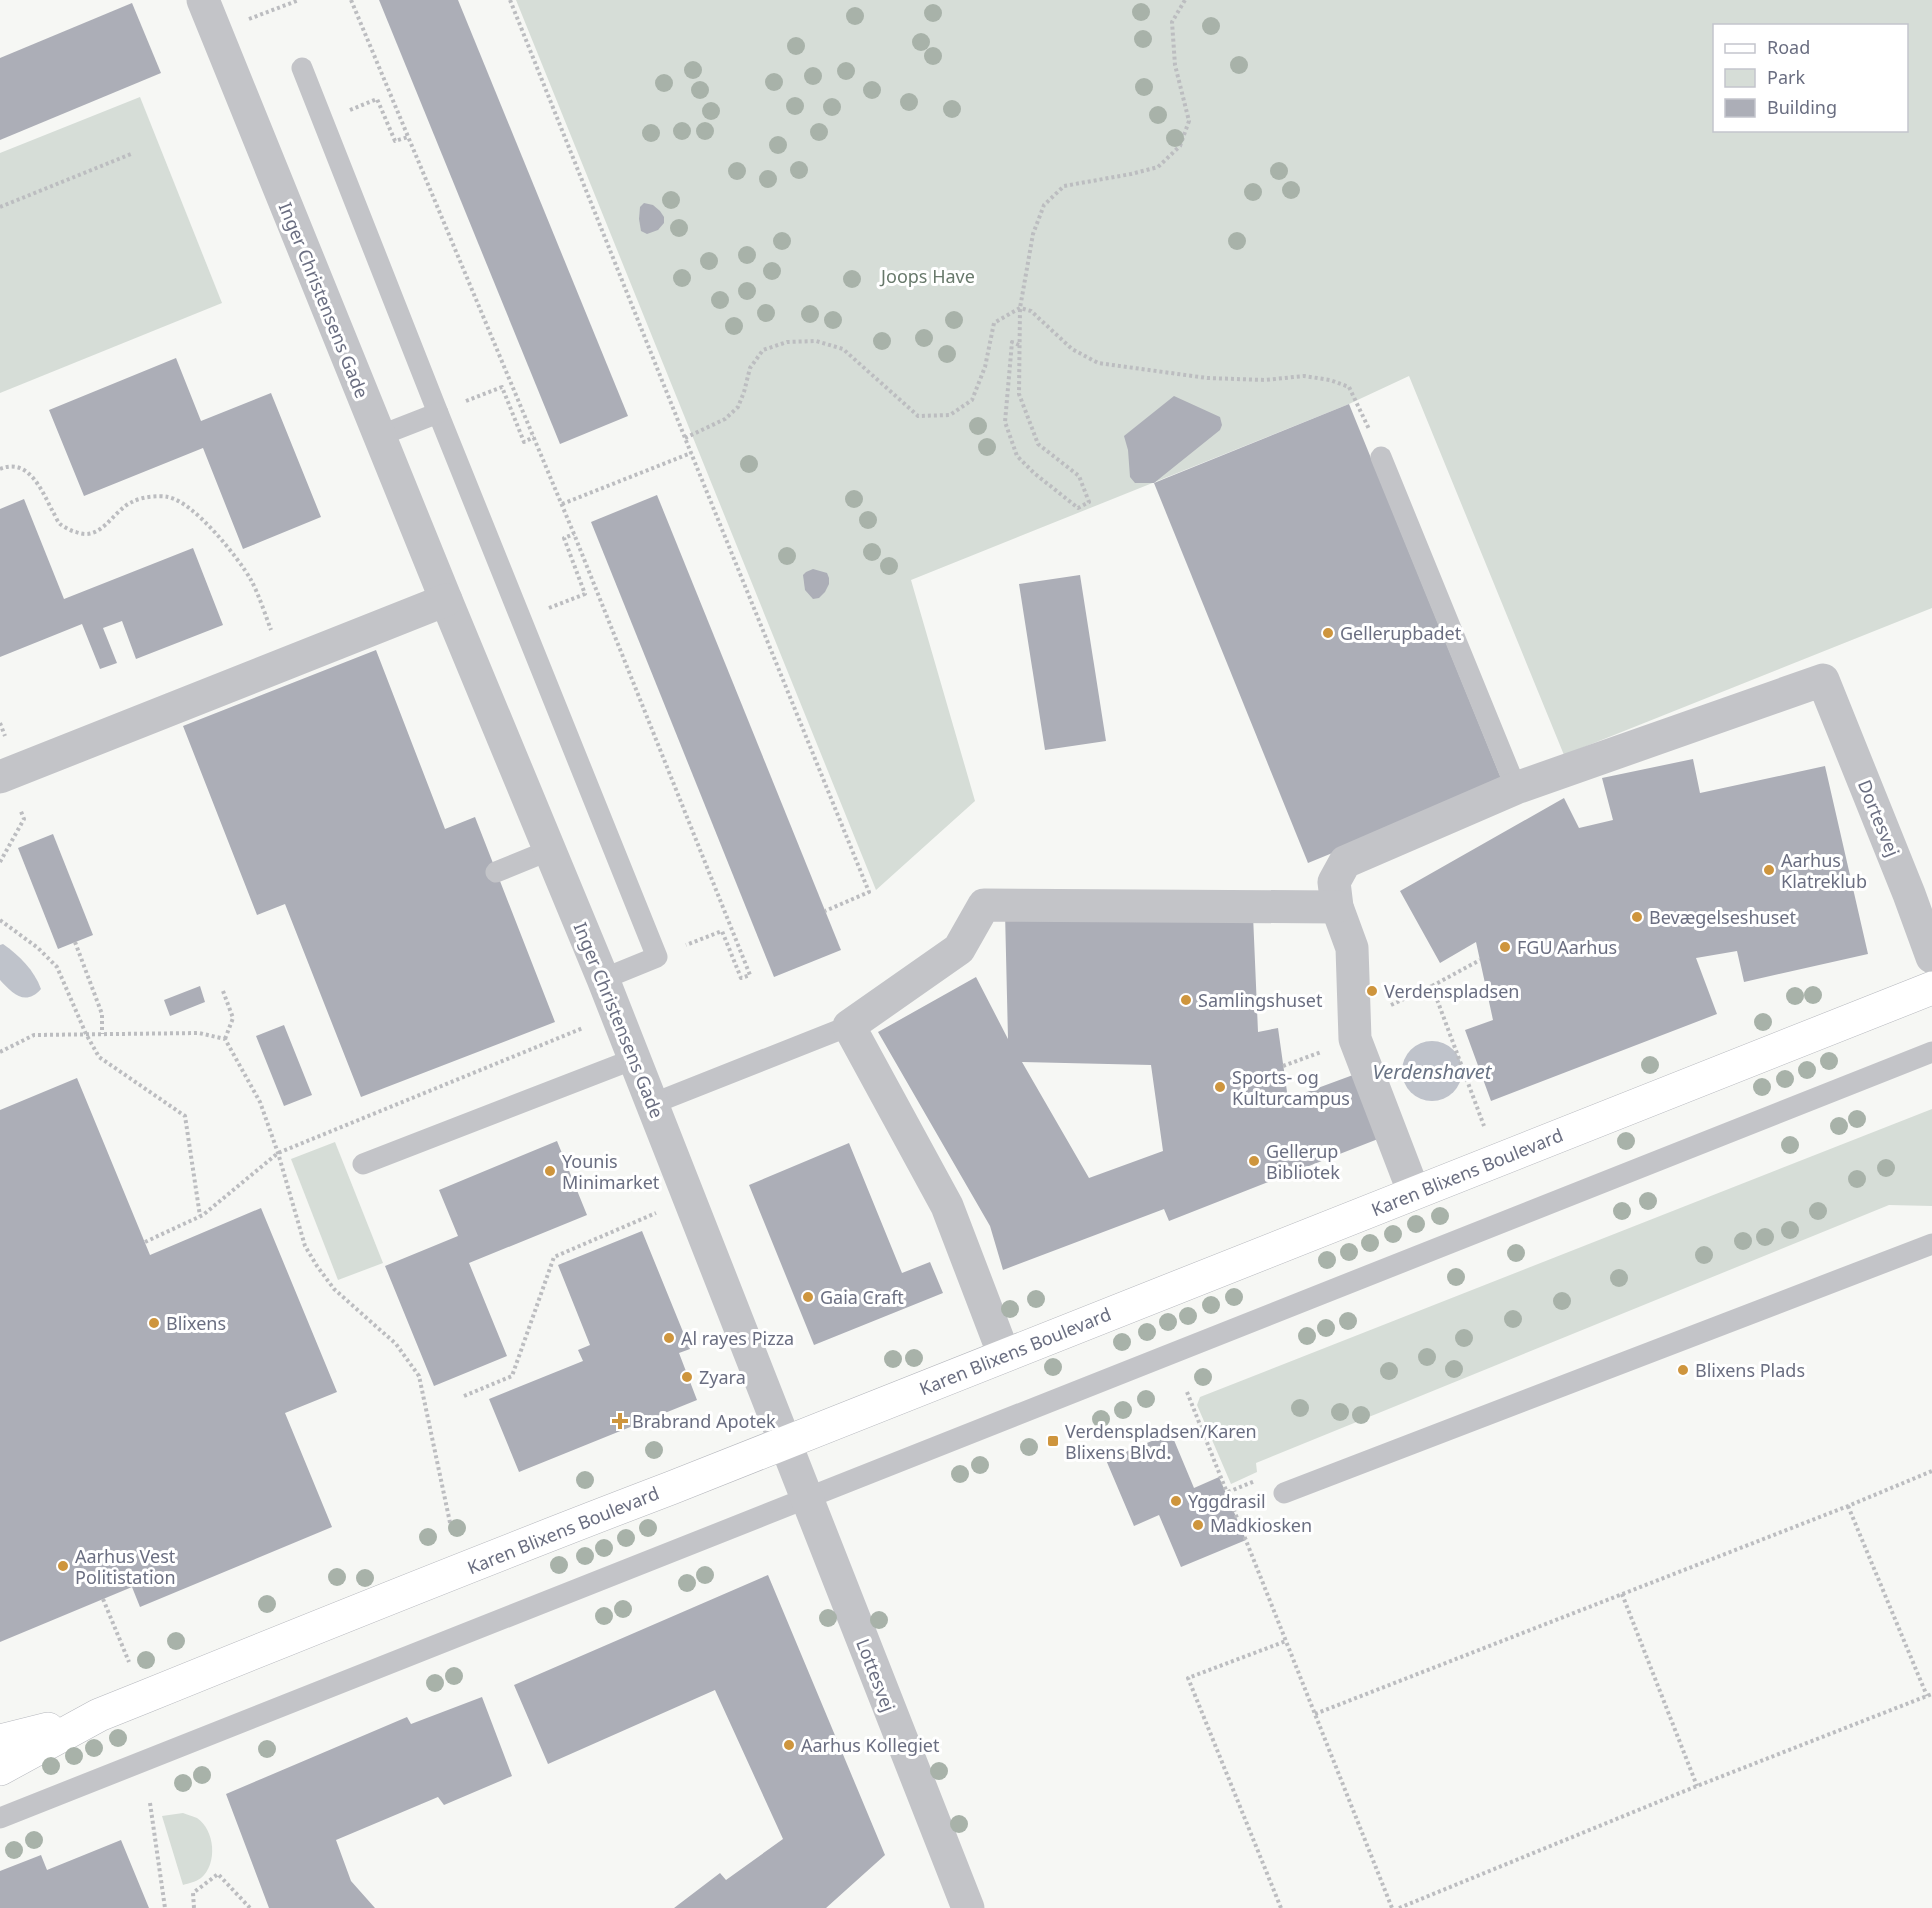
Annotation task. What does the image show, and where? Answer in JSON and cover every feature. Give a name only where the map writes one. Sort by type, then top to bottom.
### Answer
[{"type":"street","name":"Inger Christensens Gade","points":[[203,0],[446,600],[603,979],[785,1442]]},
{"type":"street","points":[[4,776],[446,600]]},
{"type":"street","name":"Dortesvej","points":[[1516,788],[1823,680],[1932,957]]},
{"type":"street","points":[[1414,1193],[1355,1039],[1352,948],[1337,907],[1334,882],[1346,862],[1516,788]]},
{"type":"street","points":[[1004,1355],[947,1206],[849,1026],[959,949],[984,905],[1337,907]]},
{"type":"street","name":"Karen Blixens Boulevard","points":[[0,1769],[99,1715],[144,1696],[1932,988]]},
{"type":"street","name":"Lottesvej","points":[[785,1442],[968,1908]]},
{"type":"street","name":"Karen Blixens Boulevard","points":[[0,1741],[99,1715]]},
{"type":"lane","points":[[302,68],[657,957],[603,979]]},
{"type":"lane","points":[[379,436],[438,413]]},
{"type":"lane","points":[[1381,457],[1516,788]]},
{"type":"lane","points":[[496,872],[550,850]]},
{"type":"lane","points":[[652,1104],[849,1026]]},
{"type":"lane","points":[[0,1818],[1932,1052]]},
{"type":"lane","points":[[363,1164],[634,1059]]},
{"type":"lane","points":[[1284,1493],[1932,1244]]},
{"type":"path","points":[[217,32],[299,0]]},
{"type":"path","points":[[351,0],[562,504],[750,975],[741,978],[722,931],[657,957]]},
{"type":"path","points":[[510,0],[869,892],[825,911]]},
{"type":"path","points":[[1019,345],[1012,342],[1005,422],[1017,456],[1034,473],[1078,508],[1089,501],[1079,476],[1038,444],[1019,394],[1020,308],[1034,234],[1044,205],[1064,186],[1158,167],[1180,146],[1189,121],[1175,65],[1172,22],[1185,0]]},
{"type":"path","points":[[377,99],[395,141],[408,137]]},
{"type":"path","points":[[0,207],[131,154]]},
{"type":"path","points":[[685,438],[725,419],[738,406],[750,368],[763,350],[787,342],[816,341],[843,349],[918,416],[950,415],[972,400],[985,367],[994,323],[1020,308],[1031,311],[1072,349],[1098,363],[1207,378],[1265,380],[1304,376],[1330,380],[1349,387],[1381,457]]},
{"type":"path","points":[[502,387],[524,442],[534,438]]},
{"type":"path","points":[[562,504],[691,453]]},
{"type":"path","points":[[0,470],[8,466],[21,467],[36,481],[59,523],[77,533],[94,533],[105,526],[119,510],[133,501],[169,497],[182,504],[222,540],[240,562],[252,582],[285,664]]},
{"type":"path","points":[[521,619],[585,594],[564,538],[574,534]]},
{"type":"path","points":[[0,862],[24,819],[4,776]]},
{"type":"path","points":[[0,920],[38,948],[57,967],[86,1034],[99,1057],[185,1116],[201,1216]]},
{"type":"path","points":[[75,942],[102,1014],[102,1034]]},
{"type":"path","points":[[1355,1022],[1432,987],[1480,960]]},
{"type":"path","points":[[1432,987],[1496,1160]]},
{"type":"path","points":[[223,991],[232,1018],[225,1039]]},
{"type":"path","points":[[0,1052],[34,1035],[199,1032],[225,1039],[260,1102],[278,1153],[305,1246],[316,1266],[334,1289],[396,1344],[419,1376],[460,1571]]},
{"type":"path","points":[[145,1242],[201,1216],[278,1153],[566,1035]]},
{"type":"path","points":[[464,1396],[512,1376],[554,1257],[690,1199]]},
{"type":"path","points":[[1187,1392],[1392,1908]]},
{"type":"path","points":[[1316,1714],[1932,1471]]},
{"type":"path","points":[[1228,1492],[1263,1478]]},
{"type":"path","points":[[1399,1908],[1697,1786],[1929,1695],[1848,1506]]},
{"type":"path","points":[[1622,1594],[1697,1786]]},
{"type":"path","points":[[103,1599],[144,1696]]},
{"type":"path","points":[[1281,1908],[1188,1678],[1286,1641]]},
{"type":"path","points":[[150,1803],[165,1908]]},
{"type":"path","points":[[195,1908],[193,1893],[218,1874],[250,1908]]},
{"type":"green space","name":"Joops Have","points":[[516,0],[1932,0],[1932,608],[1564,755],[1409,376],[1349,404],[911,580],[975,801],[876,890]]},
{"type":"green space","points":[[140,97],[222,303],[0,393],[0,153]]},
{"type":"green space","points":[[1932,1109],[1932,1206],[1889,1205],[1256,1463],[1257,1472],[1231,1484],[1197,1405],[1200,1397]]},
{"type":"green space","points":[[335,1142],[383,1263],[338,1280],[291,1159]]},
{"type":"green space","points":[[183,1813],[197,1818],[208,1830],[212,1856],[206,1872],[199,1879],[183,1885],[162,1816]]},
{"type":"water","points":[[3,944],[21,959],[41,989],[30,997],[19,996],[0,980],[0,945]]},
{"type":"water","name":"Verdenshavet","points":[[1432,1041],[1444,1043],[1457,1054],[1462,1071],[1460,1083],[1449,1096],[1432,1101],[1420,1099],[1407,1088],[1402,1071],[1404,1059],[1415,1046]]},
{"type":"building","points":[[379,0],[458,0],[628,416],[560,444]]},
{"type":"building","points":[[132,3],[161,73],[0,140],[0,58]]},
{"type":"building","points":[[644,203],[653,205],[664,217],[664,223],[658,230],[647,234],[641,231],[639,219],[640,207]]},
{"type":"building","points":[[176,358],[201,421],[271,393],[321,517],[243,549],[203,448],[84,496],[49,410]]},
{"type":"building","points":[[1174,396],[1220,417],[1222,425],[1220,430],[1154,483],[1135,483],[1130,477],[1128,450],[1124,436]]},
{"type":"building","name":"Gellerupbadet","points":[[1349,404],[1503,783],[1308,863],[1154,483]]},
{"type":"building","points":[[657,495],[841,950],[774,977],[591,522]]},
{"type":"building","points":[[24,499],[64,599],[193,548],[223,625],[136,659],[122,621],[103,628],[117,663],[100,669],[82,624],[0,657],[0,509]]},
{"type":"building","points":[[813,569],[827,573],[829,584],[819,598],[813,599],[805,590],[803,575]]},
{"type":"building","points":[[1080,575],[1106,741],[1045,750],[1019,584]]},
{"type":"building","points":[[376,650],[445,829],[475,817],[555,1022],[361,1097],[285,904],[257,915],[183,726]]},
{"type":"building","name":"Bevægelseshuset","points":[[1693,759],[1700,793],[1825,766],[1868,954],[1744,982],[1737,951],[1696,958],[1717,1014],[1491,1101],[1465,1030],[1493,1020],[1476,942],[1440,963],[1400,891],[1564,798],[1579,828],[1613,820],[1602,778]]},
{"type":"building","points":[[53,834],[93,935],[58,949],[18,848]]},
{"type":"building","name":"Sports- og Kulturcampus","points":[[1005,912],[1253,915],[1258,1032],[1278,1028],[1288,1099],[1353,1075],[1378,1139],[1169,1221],[1164,1209],[1003,1270],[990,1226],[878,1032],[976,977],[1008,1039]],"holes":[[[1022,1062],[1151,1065],[1163,1151],[1089,1178]]]},
{"type":"building","points":[[200,986],[205,1002],[170,1016],[164,1000]]},
{"type":"building","points":[[284,1025],[312,1095],[284,1106],[256,1036]]},
{"type":"building","name":"Blixens","points":[[77,1078],[150,1255],[261,1208],[337,1392],[285,1413],[332,1527],[140,1607],[132,1587],[0,1642],[0,1110]]},
{"type":"building","points":[[557,1141],[587,1215],[469,1263],[507,1356],[434,1386],[385,1266],[458,1236],[439,1190]]},
{"type":"building","points":[[849,1143],[902,1273],[930,1262],[943,1293],[814,1345],[749,1185]]},
{"type":"building","points":[[642,1231],[690,1349],[679,1353],[697,1400],[519,1472],[489,1399],[583,1361],[578,1350],[590,1345],[558,1265]]},
{"type":"building","name":"Yggdrasil","points":[[1171,1433],[1194,1488],[1219,1477],[1246,1540],[1181,1567],[1159,1515],[1134,1526],[1106,1460]]},
{"type":"building","name":"Aarhus Kollegiet","points":[[768,1575],[885,1855],[826,1908],[674,1908],[720,1873],[726,1880],[783,1839],[715,1690],[548,1764],[514,1685]]},
{"type":"building","points":[[482,1697],[512,1776],[444,1805],[438,1797],[336,1840],[351,1881],[375,1908],[269,1908],[226,1794],[407,1717],[411,1724]]},
{"type":"building","points":[[121,1840],[149,1908],[0,1908],[0,1871],[41,1855],[47,1870]]},
{"type":"place","name":"Gellerupbadet","points":[[1328,633]]},
{"type":"place","name":"Aarhus Klatreklub","points":[[1769,870]]},
{"type":"place","name":"Bevægelseshuset","points":[[1637,917]]},
{"type":"place","name":"FGU Aarhus","points":[[1505,947]]},
{"type":"place","name":"Verdenspladsen","points":[[1372,991]]},
{"type":"place","name":"Samlingshuset","points":[[1186,1000]]},
{"type":"place","name":"Sports- og Kulturcampus","points":[[1220,1087]]},
{"type":"place","name":"Gellerup Bibliotek","points":[[1254,1161]]},
{"type":"place","name":"Younis Minimarket","points":[[550,1171]]},
{"type":"place","name":"Gaia Craft","points":[[808,1297]]},
{"type":"place","name":"Blixens","points":[[154,1323]]},
{"type":"place","name":"Al rayes Pizza","points":[[669,1338]]},
{"type":"place","name":"Blixens Plads","points":[[1683,1370]]},
{"type":"place","name":"Zyara","points":[[687,1377]]},
{"type":"place","name":"Brabrand Apotek","points":[[620,1421]]},
{"type":"place","name":"Verdenspladsen/Karen Blixens Blvd.","points":[[1053,1441]]},
{"type":"place","name":"Yggdrasil","points":[[1176,1501]]},
{"type":"place","name":"Madkiosken","points":[[1198,1525]]},
{"type":"place","name":"Aarhus Vest Politistation","points":[[63,1566]]},
{"type":"place","name":"Aarhus Kollegiet","points":[[789,1745]]}]
